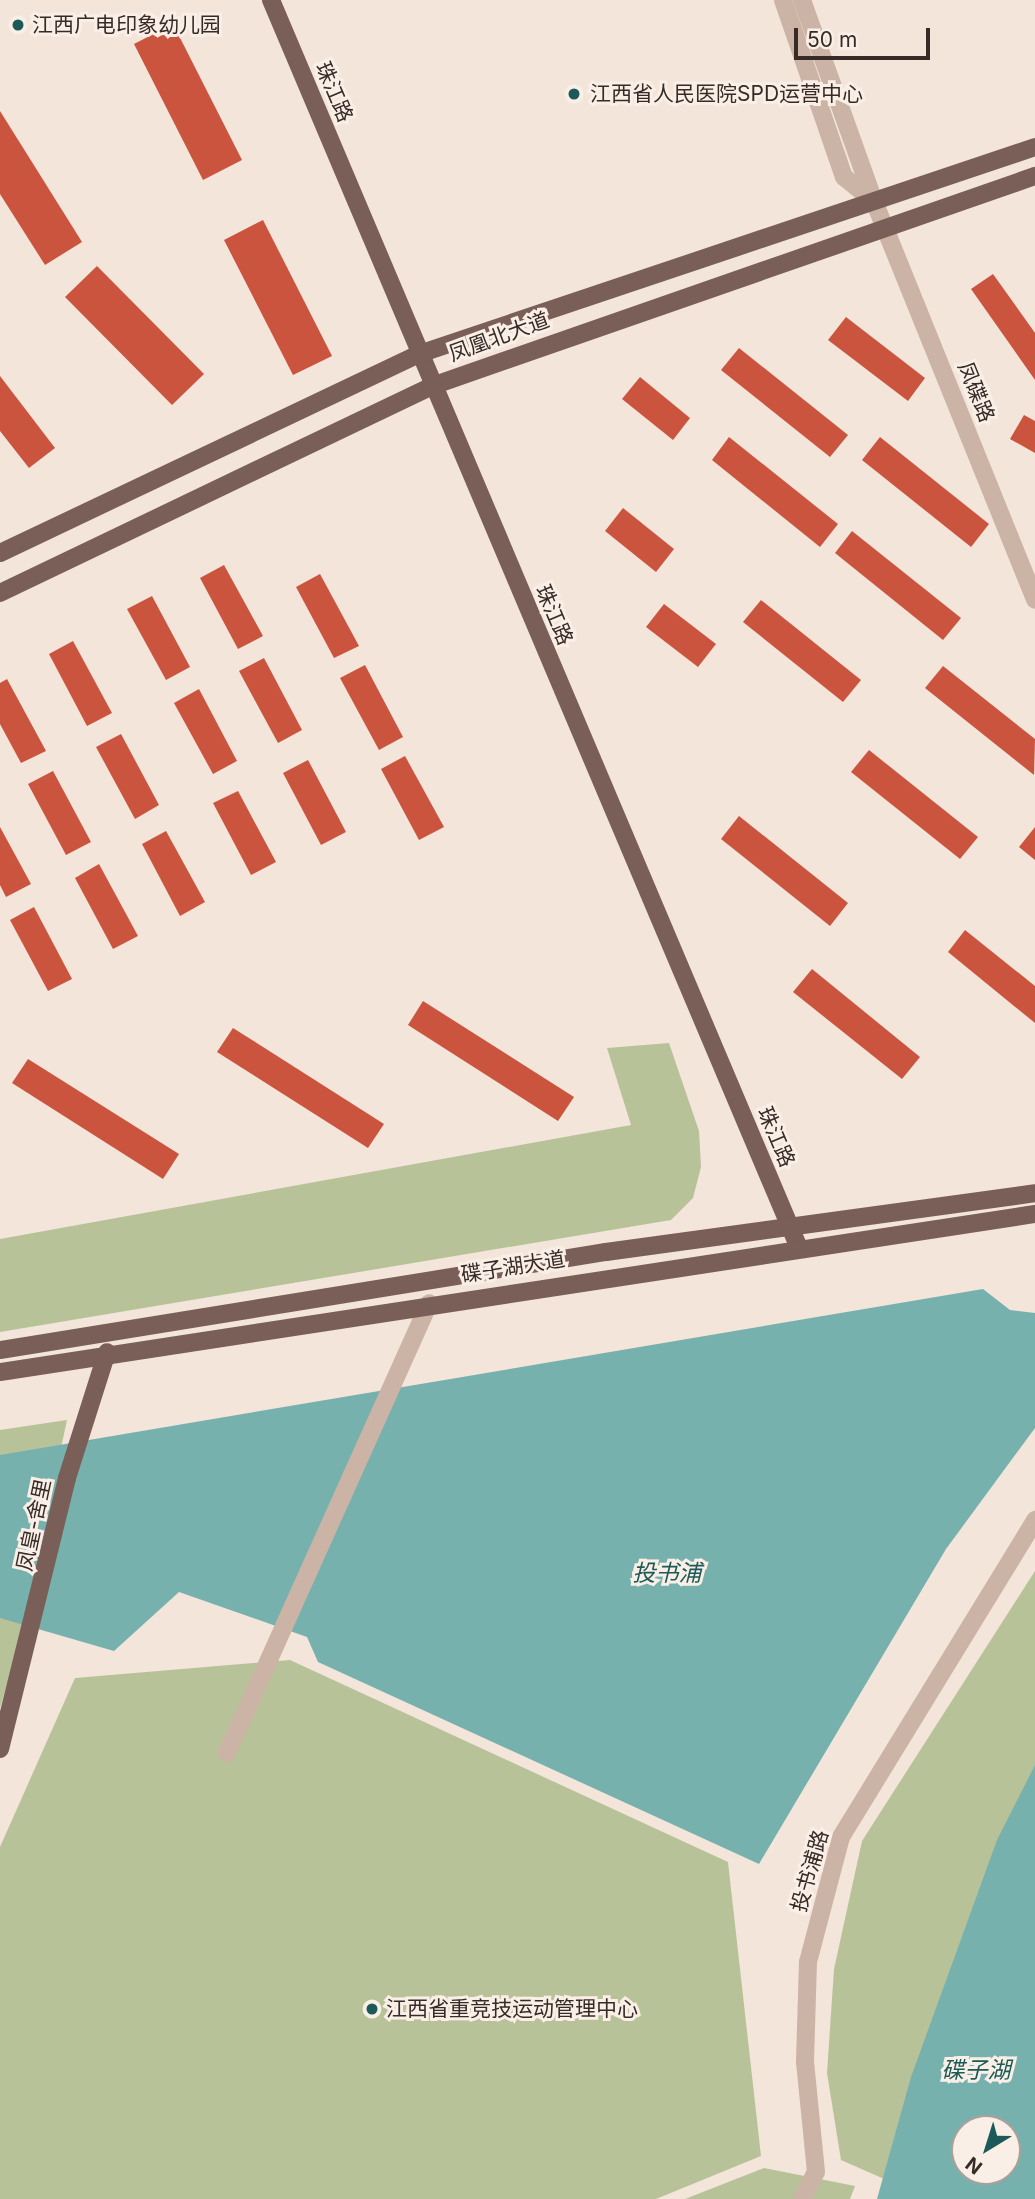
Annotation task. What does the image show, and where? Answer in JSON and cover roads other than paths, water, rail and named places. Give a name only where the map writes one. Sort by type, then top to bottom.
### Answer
[{"type":"main road","name":"珠江路","points":[[271,0],[797,1246]]},
{"type":"main road","name":"凤凰北大道","points":[[0,553],[419,354],[1035,147]]},
{"type":"main road","name":"凤凰北大道","points":[[0,593],[432,386],[1035,176]]},
{"type":"main road","name":"碟子湖大道","points":[[0,1350],[789,1227],[1035,1193]]},
{"type":"main road","name":"碟子湖大道","points":[[0,1372],[107,1352],[797,1246],[1035,1214]]},
{"type":"main road","name":"凤皇-舍里","points":[[0,1749],[67,1478],[107,1352]]},
{"type":"street","name":"凤碟路","points":[[783,0],[844,177],[874,201]]},
{"type":"street","name":"凤碟路","points":[[802,0],[874,201],[1035,600]]},
{"type":"street","points":[[227,1753],[429,1303]]},
{"type":"street","name":"投书浦路","points":[[802,2199],[816,2172],[805,2062],[808,1962],[841,1837],[1035,1520]]},
{"type":"water","name":"投书浦","points":[[983,1289],[1010,1310],[1035,1313],[1035,1428],[946,1549],[759,1864],[318,1662],[307,1637],[179,1592],[114,1651],[0,1618],[0,1455]]},
{"type":"water","name":"碟子湖","points":[[1035,1765],[1035,2199],[877,2199],[911,2077],[997,1840]]},
{"type":"place","name":"江西广电印象幼儿园","points":[[18,25]]},
{"type":"place","name":"江西省人民医院SPD运营中心","points":[[574,94]]},
{"type":"place","name":"江西省重竞技运动管理中心","points":[[372,2009]]}]
